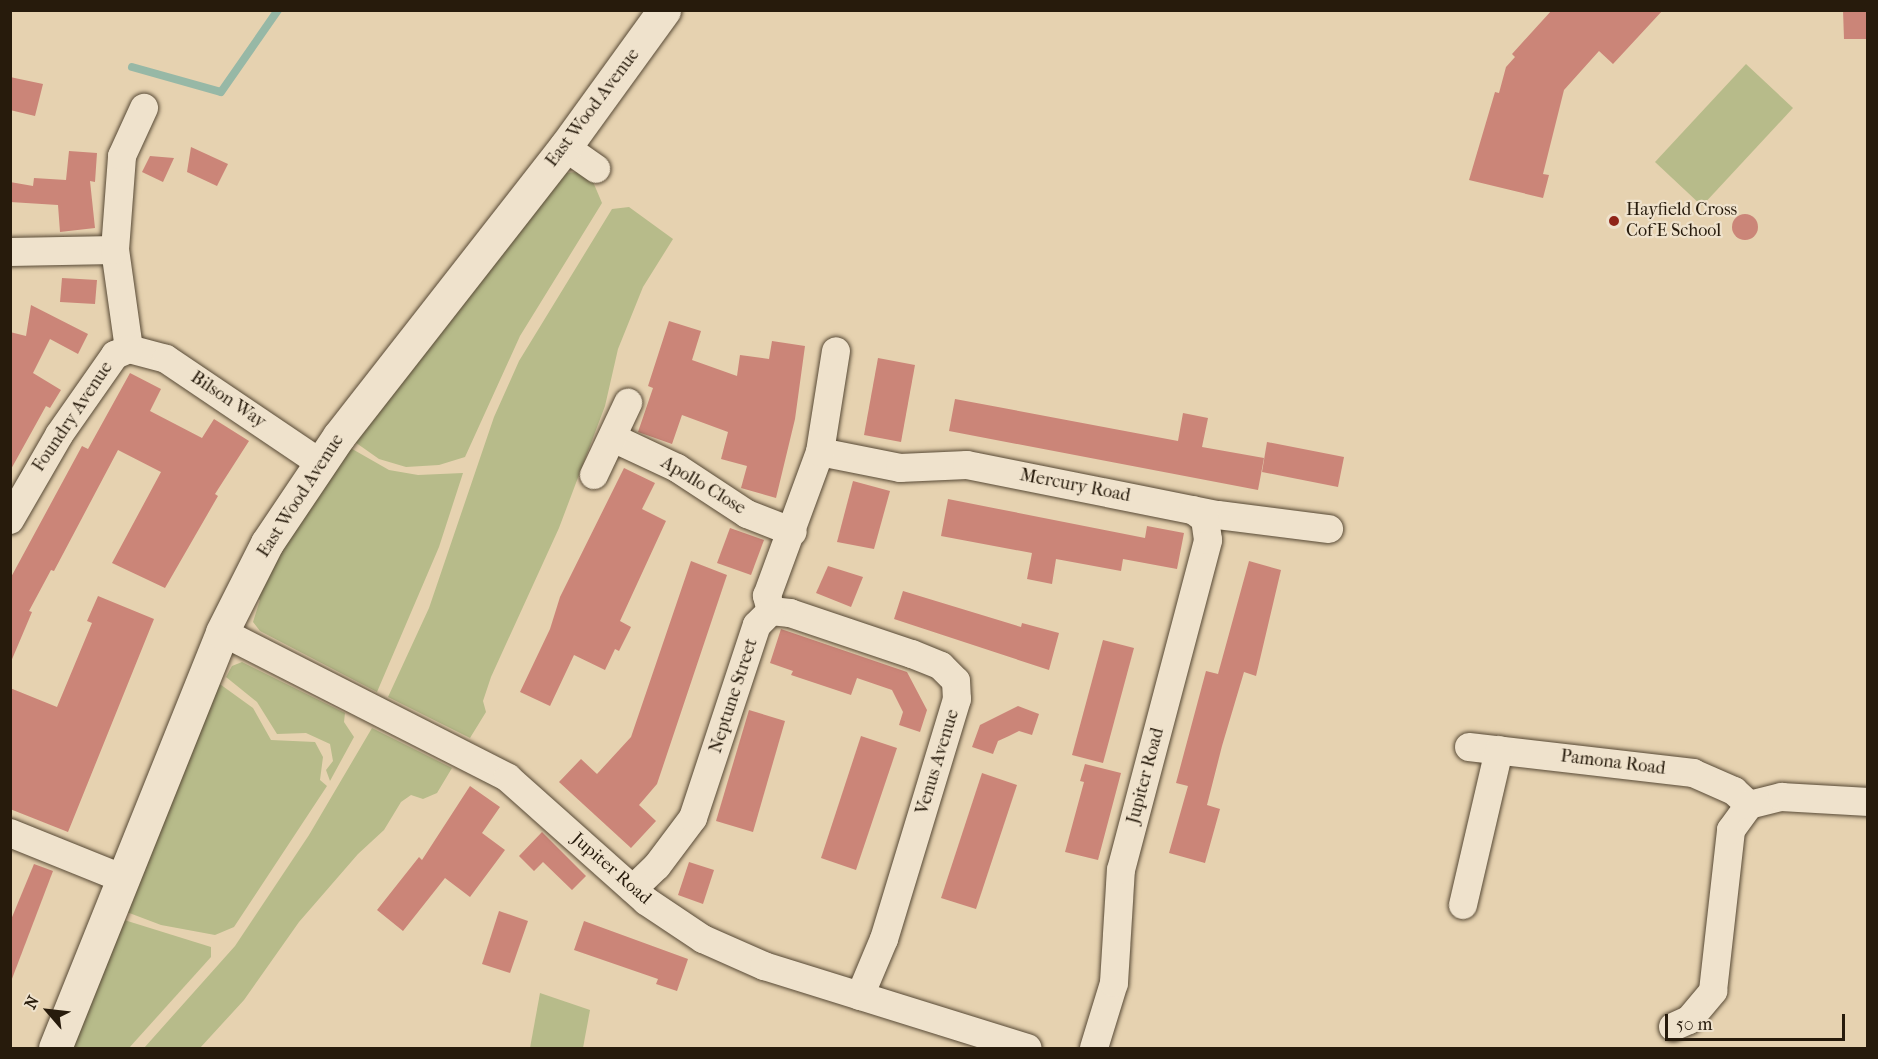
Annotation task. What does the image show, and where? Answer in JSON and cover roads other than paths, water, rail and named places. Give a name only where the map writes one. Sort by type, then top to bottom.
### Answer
[{"type":"street","name":"East Wood Avenue","points":[[55,1048],[222,632],[267,543],[320,463],[565,147],[664,10]]},
{"type":"street","name":"Foundry Avenue","points":[[10,520],[18,484],[115,355],[129,349],[115,250],[122,156],[144,108]]},
{"type":"street","points":[[565,147],[596,169]]},
{"type":"street","points":[[10,252],[115,250]]},
{"type":"street","name":"Bilson Way","points":[[129,349],[166,359],[320,463]]},
{"type":"street","points":[[771,611],[767,596],[793,532],[820,452],[837,351]]},
{"type":"street","points":[[594,475],[628,403]]},
{"type":"street","name":"Apollo Close","points":[[613,438],[677,468],[747,514],[793,532]]},
{"type":"street","name":"Mercury Road","points":[[820,452],[900,468],[967,465],[1193,510],[1329,529]]},
{"type":"street","name":"Jupiter Road","points":[[1094,1048],[1114,983],[1121,870],[1208,540],[1205,519],[1193,510]]},
{"type":"street","name":"Neptune Street","points":[[633,889],[657,866],[693,818],[757,625],[771,611]]},
{"type":"street","name":"Venus Avenue","points":[[771,611],[790,613],[912,654],[940,666],[956,681],[954,711],[884,939],[870,964],[860,996]]},
{"type":"street","name":"Jupiter Road","points":[[222,632],[508,778],[633,889],[703,939],[764,966],[1028,1048]]},
{"type":"street","name":"Pamona Road","points":[[1469,747],[1693,773],[1734,791],[1749,805]]},
{"type":"street","points":[[1463,905],[1499,750]]},
{"type":"street","points":[[1673,1027],[1689,1020],[1713,991],[1731,830],[1749,805],[1782,796],[1868,802]]},
{"type":"street","points":[[10,833],[124,879]]},
{"type":"waterway","points":[[132,67],[221,92],[278,10]]},
{"type":"place","name":"Hayfield Cross CofE School","points":[[1614,221]]}]
